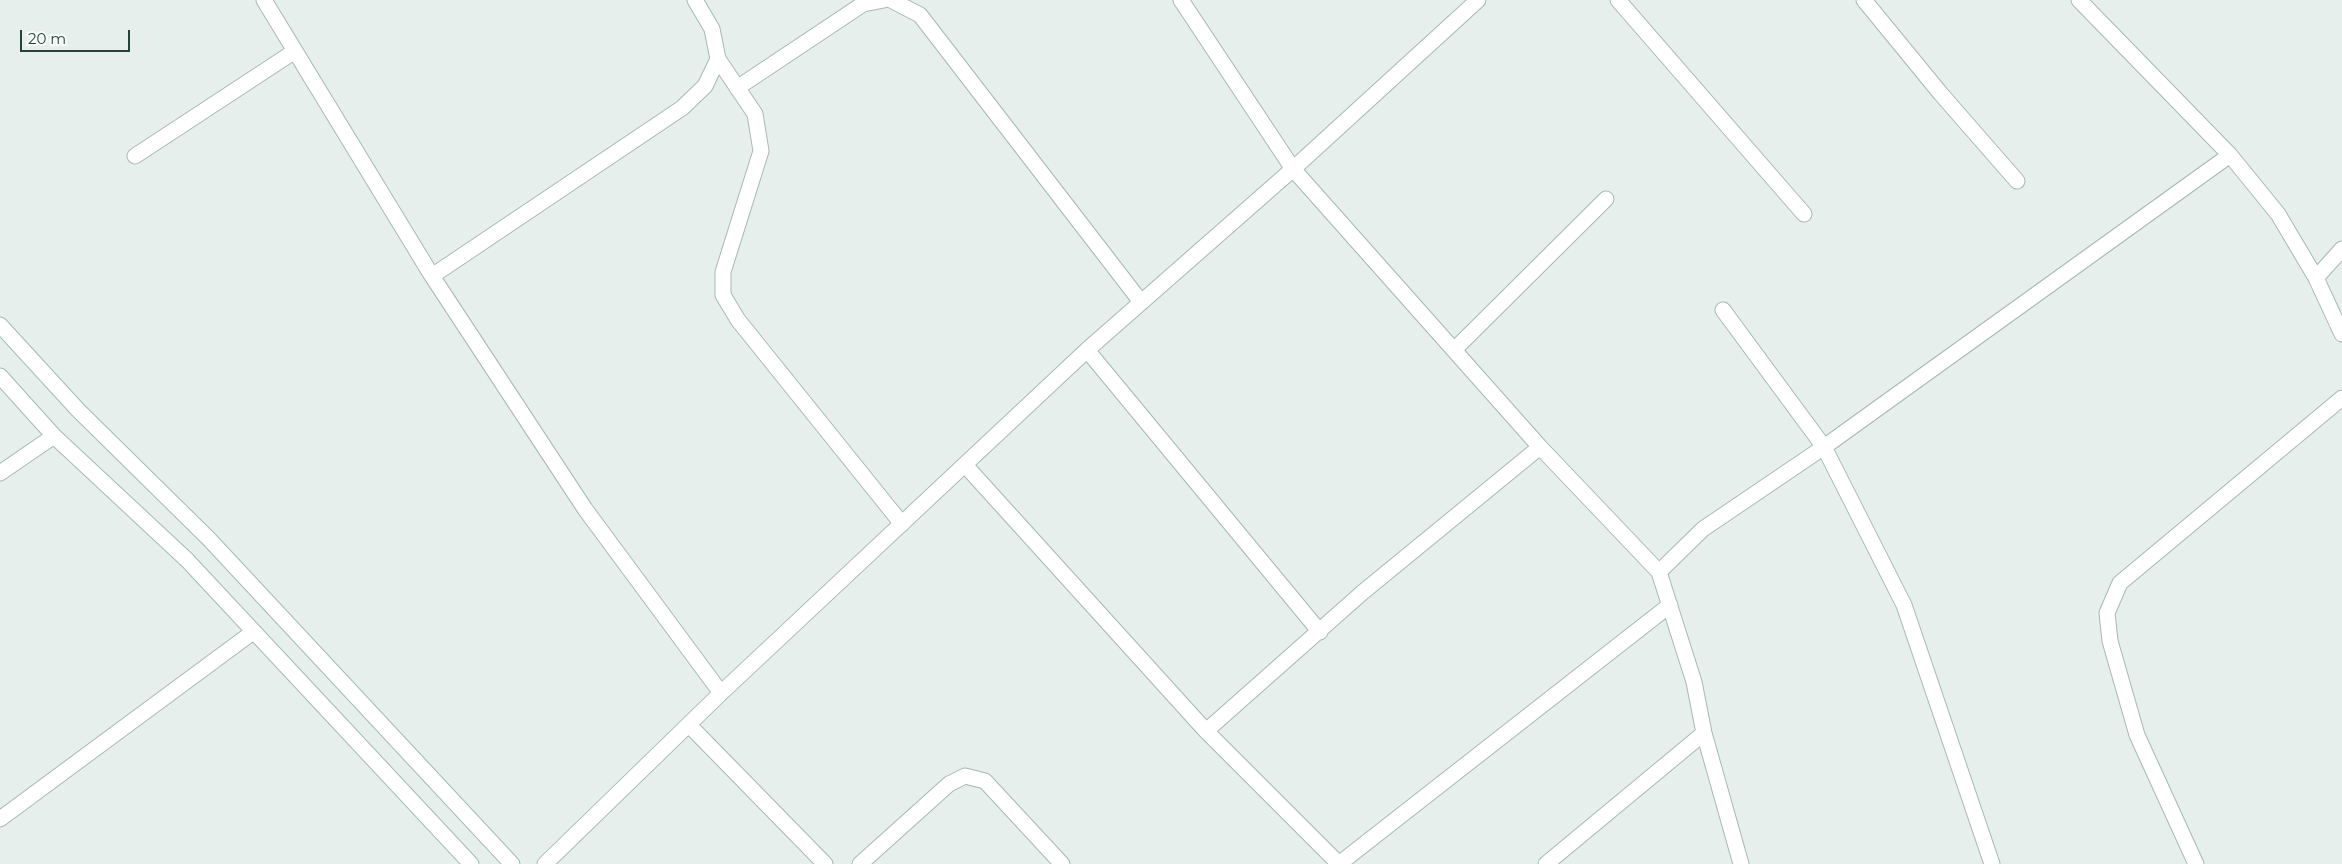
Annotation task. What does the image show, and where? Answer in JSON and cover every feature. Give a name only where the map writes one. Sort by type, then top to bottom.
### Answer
[{"type":"street","points":[[264,0],[432,276],[586,509],[721,693]]},
{"type":"street","points":[[695,0],[712,29],[718,59],[755,114],[761,151],[723,272],[723,295],[738,320],[902,524]]},
{"type":"street","points":[[737,88],[864,4],[884,0]]},
{"type":"street","points":[[891,0],[920,15],[1141,302]]},
{"type":"street","points":[[1181,0],[1293,169],[1540,447],[1659,572],[1694,682],[1704,733],[1741,864]]},
{"type":"street","points":[[545,864],[721,693],[1088,350],[1293,169],[1478,0]]},
{"type":"street","points":[[1618,0],[1804,214]]},
{"type":"street","points":[[1864,0],[1941,94],[2017,181]]},
{"type":"street","points":[[2079,0],[2230,155],[2278,214],[2316,278],[2342,334]]},
{"type":"street","points":[[135,156],[295,51]]},
{"type":"street","points":[[432,276],[682,108],[705,86],[718,59]]},
{"type":"street","points":[[1659,572],[1703,529],[1824,447],[2230,155]]},
{"type":"street","points":[[1454,350],[1606,199]]},
{"type":"street","points":[[2316,278],[2342,249]]},
{"type":"street","points":[[1723,310],[1824,447],[1904,605],[1992,864]]},
{"type":"street","points":[[0,325],[78,410],[209,539],[512,864]]},
{"type":"street","points":[[1088,350],[1320,632]]},
{"type":"street","points":[[0,376],[54,436],[187,560],[471,864]]},
{"type":"street","points":[[2196,864],[2137,735],[2110,641],[2107,613],[2120,583],[2342,398]]},
{"type":"street","points":[[0,473],[54,436]]},
{"type":"street","points":[[1206,731],[1363,592],[1540,447]]},
{"type":"street","points":[[965,464],[1206,731],[1339,864],[1670,604]]},
{"type":"street","points":[[0,819],[253,632]]},
{"type":"street","points":[[689,725],[825,864]]},
{"type":"street","points":[[1546,864],[1704,733]]},
{"type":"street","points":[[860,864],[948,784],[965,776],[985,780],[1062,864]]}]
